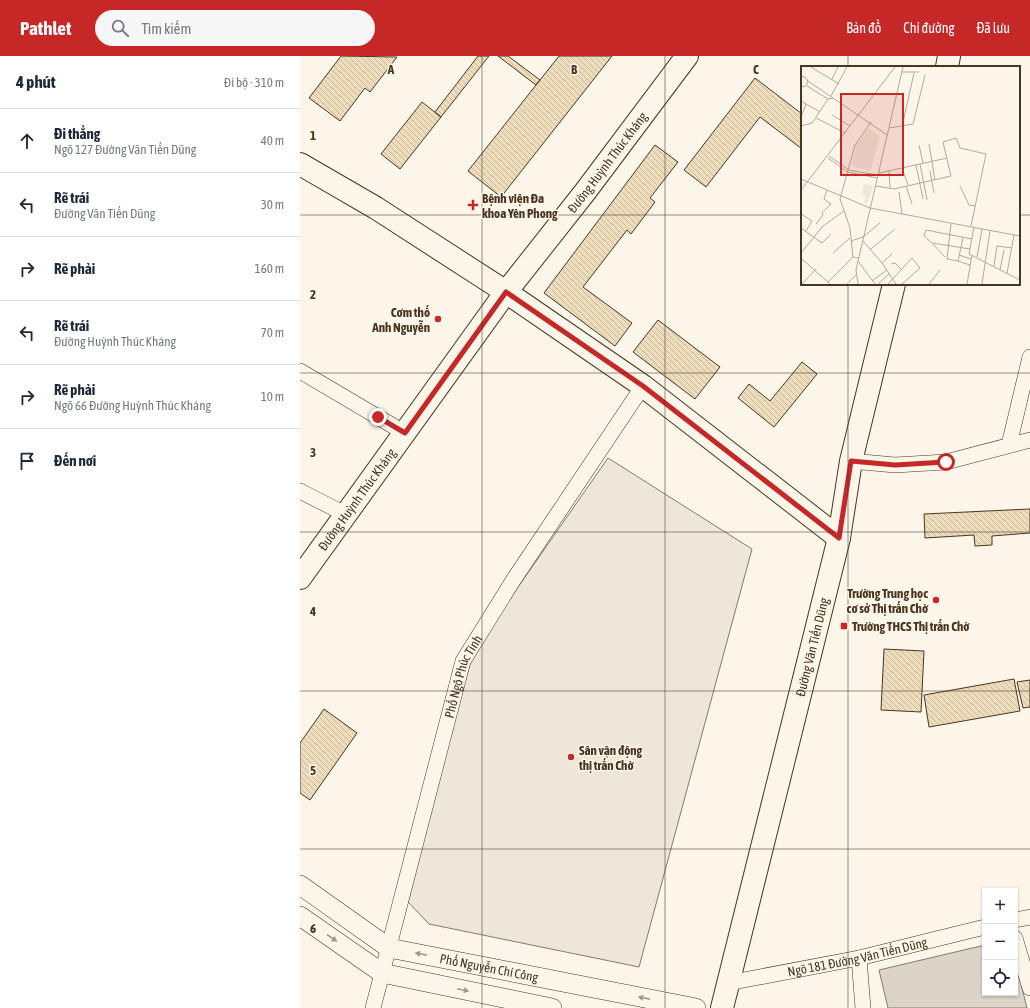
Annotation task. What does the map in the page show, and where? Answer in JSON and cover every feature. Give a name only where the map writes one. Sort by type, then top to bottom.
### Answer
[{"type":"main road","name":"Đường Huỳnh Thúc Kháng","points":[[300,578],[506,292],[585,192],[687,56]]},
{"type":"main road","points":[[946,66],[949,56]]},
{"type":"main road","points":[[300,164],[376,208],[506,292],[643,386],[839,538]]},
{"type":"main road","name":"Đường Văn Tiến Dũng","points":[[722,1008],[839,538],[851,461],[894,285]]},
{"type":"street","points":[[1009,445],[1030,357]]},
{"type":"street","points":[[300,371],[405,433]]},
{"type":"street","name":"Phố Ngô Phúc Tinh","points":[[373,1008],[390,948],[463,661],[514,579],[643,386]]},
{"type":"street","points":[[851,461],[895,465],[946,462],[1030,440]]},
{"type":"street","points":[[300,491],[345,514]]},
{"type":"street","name":"Phố Nguyễn Chí Công","points":[[300,885],[390,948],[696,1008]]},
{"type":"street","name":"Phố Nguyễn Chí Công","points":[[300,916],[382,973],[552,1008]]},
{"type":"street","points":[[1018,919],[1030,917]]},
{"type":"street","name":"Ngõ 181 Đường Văn Tiến Dũng","points":[[728,983],[859,958],[982,928]]},
{"type":"street","points":[[1018,948],[1030,988]]},
{"type":"street","points":[[859,958],[863,1008]]},
{"type":"shaded area","points":[[608,458],[752,549],[639,967],[429,924],[408,902],[447,744],[471,661],[509,600]]},
{"type":"shaded area","points":[[982,946],[982,996],[1018,996],[1018,972],[1027,1008],[888,1008],[879,970]]},
{"type":"building","points":[[341,56],[397,57],[370,92],[365,88],[340,121],[309,98]]},
{"type":"building","points":[[478,56],[489,56],[441,117],[435,112]]},
{"type":"building","points":[[498,56],[508,56],[540,80],[536,85]]},
{"type":"building","points":[[559,56],[612,56],[501,197],[468,171]]},
{"type":"building","points":[[755,78],[801,113],[801,148],[760,117],[706,187],[684,170]]},
{"type":"building","points":[[422,102],[441,117],[400,169],[381,154]]},
{"type":"building","points":[[655,145],[678,162],[650,198],[655,202],[631,234],[627,230],[583,287],[632,323],[615,346],[544,293]]},
{"type":"building","points":[[658,320],[720,367],[695,399],[633,352]]},
{"type":"building","points":[[802,362],[817,374],[774,427],[738,398],[749,384],[770,401]]},
{"type":"building","points":[[1030,509],[1030,533],[992,536],[992,545],[975,546],[974,535],[925,538],[924,514]]},
{"type":"building","points":[[884,649],[924,651],[921,712],[881,710]]},
{"type":"building","points":[[1014,679],[1020,711],[929,727],[924,695]]},
{"type":"building","points":[[1030,680],[1030,707],[1023,708],[1017,682]]},
{"type":"building","points":[[324,709],[357,733],[310,800],[300,793],[300,743]]},
{"type":"place","name":"Bệnh viện Đa khoa Yên Phong","points":[[473,205]]},
{"type":"place","name":"Cơm thố Anh Nguyễn","points":[[438,319]]},
{"type":"place","name":"Trường Trung học cơ sở Thị trấn Chờ","points":[[936,600]]},
{"type":"place","name":"Trường THCS Thị trấn Chờ","points":[[844,626]]},
{"type":"place","name":"Sân vận động thị trấn Chờ","points":[[571,757]]},
{"type":"route","points":[[378,417],[405,433],[506,292],[643,386],[839,538],[851,461],[895,465],[946,462]]}]
